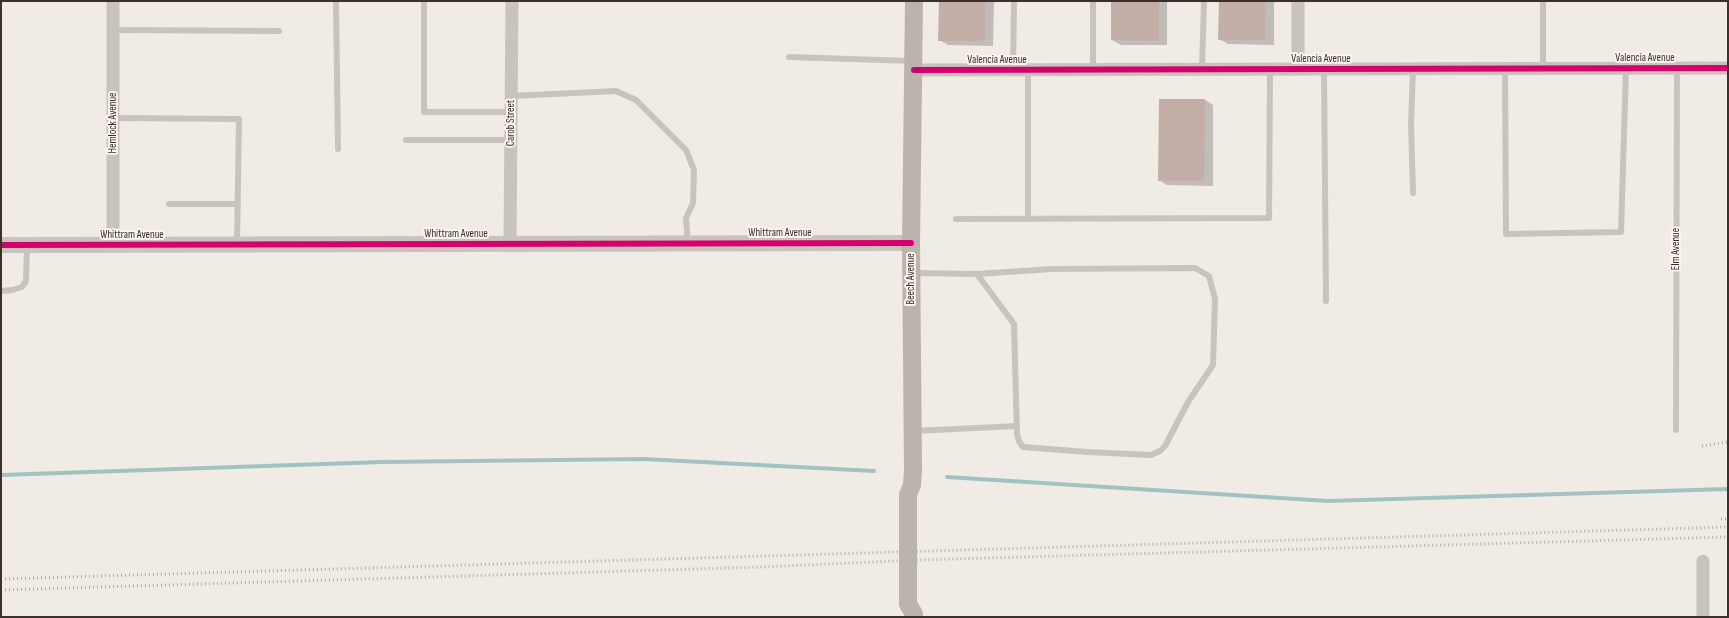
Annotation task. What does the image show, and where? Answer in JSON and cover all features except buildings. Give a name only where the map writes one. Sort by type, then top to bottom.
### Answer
[{"type":"main road","name":"Beech Avenue","points":[[914,1],[911,243],[912,431],[913,477],[916,494],[917,552],[917,606],[914,616]]},
{"type":"street","name":"Hemlock Avenue","points":[[113,1],[113,245]]},
{"type":"street","name":"Carob Street","points":[[510,244],[512,1]]},
{"type":"street","points":[[1298,1],[1298,69]]},
{"type":"street","name":"Valencia Avenue","points":[[914,66],[1014,70],[1728,68]]},
{"type":"street","name":"Whittram Avenue","points":[[1,245],[911,243]]},
{"type":"street","points":[[1703,561],[1703,617]]},
{"type":"lane","points":[[336,1],[338,149]]},
{"type":"lane","points":[[424,1],[424,112],[511,112]]},
{"type":"lane","points":[[1014,1],[1014,70]]},
{"type":"lane","points":[[1093,1],[1093,70]]},
{"type":"lane","points":[[1202,69],[1204,1]]},
{"type":"lane","points":[[1543,1],[1543,68]]},
{"type":"lane","points":[[113,30],[279,31]]},
{"type":"lane","points":[[788,57],[914,66]]},
{"type":"lane","points":[[1505,68],[1506,234],[1621,232],[1626,68]]},
{"type":"lane","name":"Elm Avenue","points":[[1676,430],[1677,68]]},
{"type":"lane","points":[[956,219],[1269,218],[1270,69]]},
{"type":"lane","points":[[1324,69],[1326,302]]},
{"type":"lane","points":[[1413,69],[1411,125],[1413,194]]},
{"type":"lane","points":[[1028,70],[1028,219]]},
{"type":"lane","points":[[511,96],[616,91],[636,100],[686,150],[694,170],[693,203],[686,218],[688,244]]},
{"type":"lane","points":[[113,118],[239,119],[237,245]]},
{"type":"lane","points":[[406,140],[511,140]]},
{"type":"lane","points":[[169,204],[238,204]]},
{"type":"lane","points":[[1,291],[22,287],[26,281],[27,245]]},
{"type":"lane","points":[[911,273],[977,274],[1052,269],[1195,268],[1209,276],[1215,299],[1213,365],[1188,402],[1165,446],[1160,451],[1151,455],[1022,447],[1019,441],[1017,426],[1014,324],[977,274]]},
{"type":"lane","points":[[912,431],[1017,426]]},
{"type":"waterway","points":[[1,475],[382,462],[644,459],[874,471]]},
{"type":"waterway","points":[[947,477],[1328,501],[1728,489]]},
{"type":"railway","points":[[1702,446],[1728,442]]},
{"type":"railway","points":[[1721,519],[1728,519]]},
{"type":"railway","points":[[1,579],[1728,527]]},
{"type":"railway","points":[[1,590],[761,567],[917,560],[1728,537]]},
{"type":"cycle path","points":[[914,70],[1728,68]]},
{"type":"cycle path","points":[[1,245],[911,243]]}]
